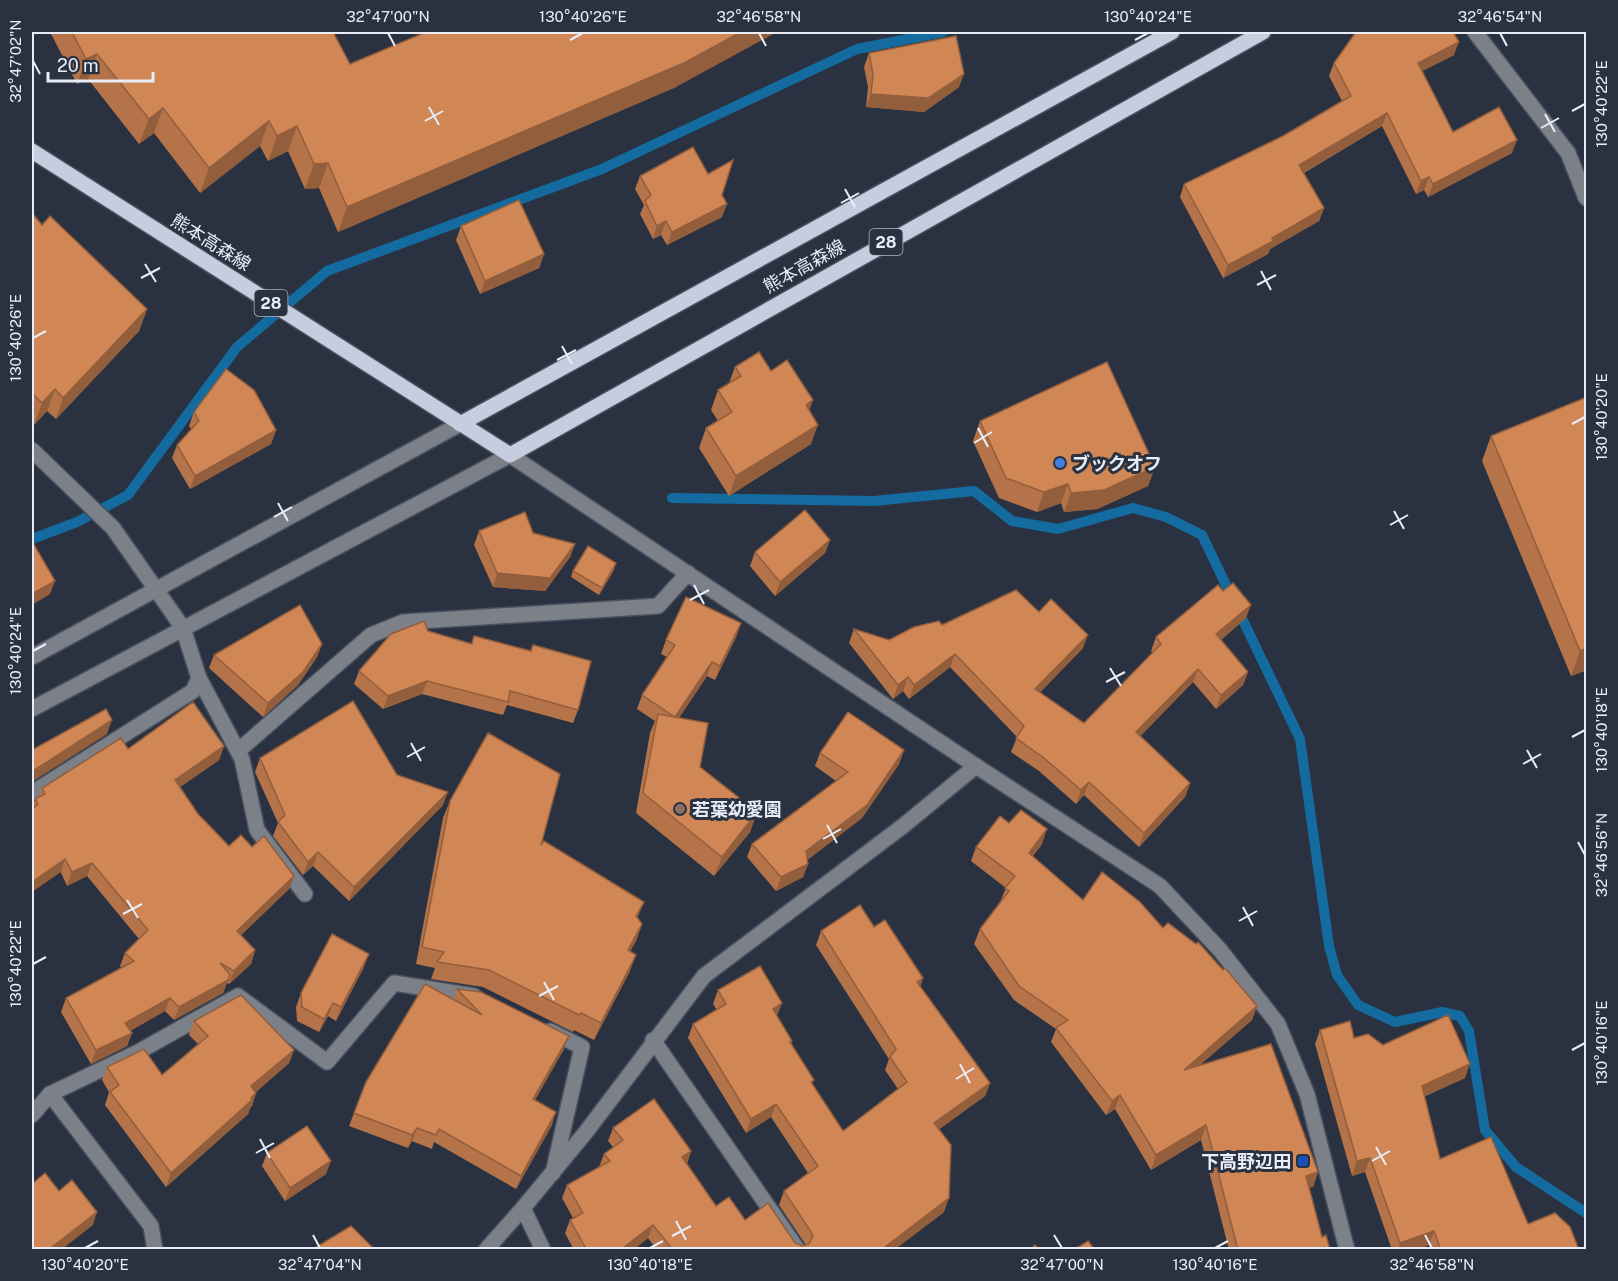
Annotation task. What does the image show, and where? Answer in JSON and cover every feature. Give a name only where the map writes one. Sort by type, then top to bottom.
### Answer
[{"type":"main road","name":"熊本高森線","points":[[460,424],[1172,32]]},
{"type":"main road","name":"熊本高森線","points":[[32,151],[510,455],[1263,32]]},
{"type":"street","points":[[1475,32],[1568,153],[1587,198]]},
{"type":"street","points":[[32,657],[460,424]]},
{"type":"street","points":[[32,450],[113,528],[183,628],[199,678],[242,759],[257,830],[305,894]]},
{"type":"street","points":[[32,709],[510,455],[976,766],[1160,885],[1220,950],[1278,1024],[1307,1094],[1347,1250]]},
{"type":"street","points":[[238,752],[371,634],[403,622],[658,606],[688,573]]},
{"type":"street","points":[[32,793],[193,691],[199,678]]},
{"type":"street","points":[[486,1250],[553,1173],[704,976],[885,840],[976,766]]},
{"type":"street","points":[[32,1115],[50,1094],[138,1052],[238,996],[327,1062],[394,983],[479,996],[489,1001]]},
{"type":"street","points":[[541,1026],[582,1047],[553,1173]]},
{"type":"street","points":[[654,1040],[798,1250]]},
{"type":"street","points":[[50,1094],[151,1226],[155,1250]]},
{"type":"street","points":[[523,1208],[543,1250]]},
{"type":"building","points":[[72,32],[333,32],[350,64],[426,32],[741,32],[686,62],[347,207],[328,163],[314,164],[297,126],[277,136],[269,121],[209,168],[163,108],[149,119],[97,54],[86,59]]},
{"type":"building","points":[[1356,32],[1453,32],[1459,42],[1418,63],[1453,132],[1499,107],[1517,140],[1433,184],[1429,177],[1421,181],[1387,113],[1299,165],[1324,208],[1272,238],[1273,241],[1228,265],[1184,184],[1283,136],[1351,96],[1334,63]]},
{"type":"building","points":[[956,36],[964,74],[928,98],[871,94],[873,74],[869,53]]},
{"type":"building","points":[[693,147],[708,174],[733,160],[722,195],[727,204],[672,232],[666,221],[657,226],[645,201],[651,195],[640,176]]},
{"type":"building","points":[[519,200],[544,254],[485,281],[461,226]]},
{"type":"building","points":[[32,213],[42,225],[50,216],[147,309],[63,398],[55,389],[42,403],[32,393]]},
{"type":"building","points":[[759,352],[771,371],[787,360],[813,400],[806,405],[818,425],[736,476],[706,428],[732,412],[718,390],[741,376],[735,367]]},
{"type":"building","name":"ブックオフ","points":[[1107,362],[1155,467],[1104,490],[1071,493],[1068,484],[1044,492],[1006,478],[980,421]]},
{"type":"building","points":[[226,369],[254,390],[276,430],[195,476],[177,445],[199,421],[194,412]]},
{"type":"building","points":[[1587,397],[1587,648],[1580,651],[1491,436]]},
{"type":"building","points":[[805,510],[830,540],[780,582],[755,552]]},
{"type":"building","points":[[525,512],[533,533],[575,544],[550,578],[497,573],[479,531]]},
{"type":"building","points":[[32,541],[55,581],[32,594]]},
{"type":"building","points":[[588,546],[616,563],[602,588],[573,571]]},
{"type":"building","points":[[1233,583],[1251,605],[1216,634],[1248,672],[1221,695],[1198,669],[1136,732],[1190,783],[1144,833],[1089,782],[1081,790],[1044,758],[1016,738],[1024,726],[955,654],[914,685],[908,677],[898,685],[854,629],[889,640],[914,627],[939,621],[942,625],[1016,590],[1039,612],[1051,599],[1088,635],[1035,689],[1084,723],[1161,644],[1156,637],[1218,585],[1223,591]]},
{"type":"building","points":[[686,597],[741,623],[720,666],[712,662],[675,717],[642,695],[675,645],[666,640]]},
{"type":"building","points":[[300,605],[322,644],[303,672],[268,703],[214,655]]},
{"type":"building","points":[[424,621],[428,631],[472,644],[474,636],[531,651],[533,645],[591,661],[578,710],[510,691],[508,702],[427,681],[388,696],[359,671],[391,634]]},
{"type":"building","points":[[353,701],[397,775],[448,792],[354,887],[318,852],[308,862],[278,822],[285,815],[260,758]]},
{"type":"building","points":[[193,702],[224,746],[175,780],[198,814],[229,846],[241,835],[252,847],[264,836],[294,876],[237,931],[255,950],[234,971],[220,963],[230,975],[228,980],[179,1007],[170,998],[125,1023],[132,1033],[96,1050],[66,998],[134,961],[125,953],[148,930],[92,863],[72,872],[65,859],[32,882],[32,809],[38,804],[35,799],[45,794],[42,788],[121,738],[128,749]]},
{"type":"building","points":[[106,709],[112,720],[33,771],[32,750]]},
{"type":"building","points":[[848,712],[904,750],[867,805],[806,851],[808,864],[781,877],[752,844],[848,772],[820,753]]},
{"type":"building","points":[[658,714],[708,723],[700,767],[757,812],[722,857],[643,793]]},
{"type":"building","points":[[488,733],[560,774],[541,845],[544,841],[644,902],[636,916],[642,924],[628,950],[636,955],[601,1023],[581,1013],[579,1015],[489,970],[437,962],[444,952],[422,947],[450,801]]},
{"type":"building","points":[[1021,810],[1047,829],[1029,853],[1083,900],[1102,872],[1140,902],[1163,928],[1168,923],[1196,944],[1198,942],[1223,970],[1225,968],[1257,1006],[1184,1070],[1271,1044],[1318,1172],[1306,1176],[1322,1237],[1326,1235],[1330,1250],[1238,1250],[1206,1125],[1156,1155],[1120,1095],[1112,1101],[1056,1028],[1068,1020],[1019,986],[980,929],[1009,891],[1005,888],[1015,876],[976,847],[1000,816],[1009,823]]},
{"type":"building","points":[[860,905],[874,927],[885,920],[923,978],[917,982],[990,1083],[934,1123],[951,1145],[949,1198],[881,1250],[673,1250],[653,1225],[620,1250],[587,1250],[570,1220],[583,1213],[567,1185],[610,1161],[604,1154],[623,1140],[613,1128],[654,1099],[691,1151],[682,1157],[716,1206],[729,1197],[745,1220],[768,1203],[795,1243],[803,1246],[809,1244],[813,1236],[784,1191],[818,1166],[776,1104],[751,1119],[693,1024],[726,1004],[718,990],[760,966],[782,1003],[773,1009],[814,1080],[811,1082],[843,1131],[907,1082],[890,1057],[896,1049],[821,931]]},
{"type":"building","points":[[332,934],[369,954],[341,1007],[333,1003],[324,1019],[302,1007],[301,993]]},
{"type":"building","points":[[425,984],[482,1015],[457,989],[481,992],[569,1036],[533,1099],[556,1112],[521,1176],[439,1129],[436,1135],[417,1128],[412,1135],[354,1113],[366,1082]]},
{"type":"building","points":[[241,995],[294,1050],[251,1086],[256,1093],[251,1098],[252,1100],[171,1173],[110,1092],[119,1085],[107,1067],[144,1049],[162,1075],[208,1036],[194,1021]]},
{"type":"building","points":[[1448,1015],[1470,1064],[1422,1086],[1440,1159],[1491,1137],[1528,1224],[1555,1213],[1570,1227],[1579,1250],[1441,1250],[1434,1231],[1400,1243],[1370,1158],[1357,1161],[1320,1030],[1350,1021],[1354,1038],[1368,1034],[1383,1045]]},
{"type":"building","points":[[307,1126],[331,1161],[290,1188],[267,1153]]},
{"type":"building","points":[[45,1173],[59,1191],[72,1180],[97,1212],[52,1247],[58,1250],[32,1250],[32,1184]]},
{"type":"building","points":[[351,1226],[375,1250],[313,1249]]},
{"type":"building","points":[[1088,1241],[1095,1250],[1074,1250]]},
{"type":"waterway","points":[[32,539],[77,522],[128,495],[237,347],[327,271],[602,169],[857,49],[943,32]]},
{"type":"waterway","points":[[672,498],[874,501],[974,491],[1012,521],[1058,529],[1133,508],[1166,517],[1202,535],[1300,739],[1329,946],[1337,975],[1358,1005],[1395,1022],[1442,1012],[1460,1016],[1469,1031],[1485,1130],[1516,1167],[1586,1213]]},
{"type":"place","name":"ブックオフ","points":[[1060,463]]},
{"type":"place","name":"若葉幼愛園","points":[[680,809]]},
{"type":"place","name":"下高野辺田","points":[[1303,1161]]}]
